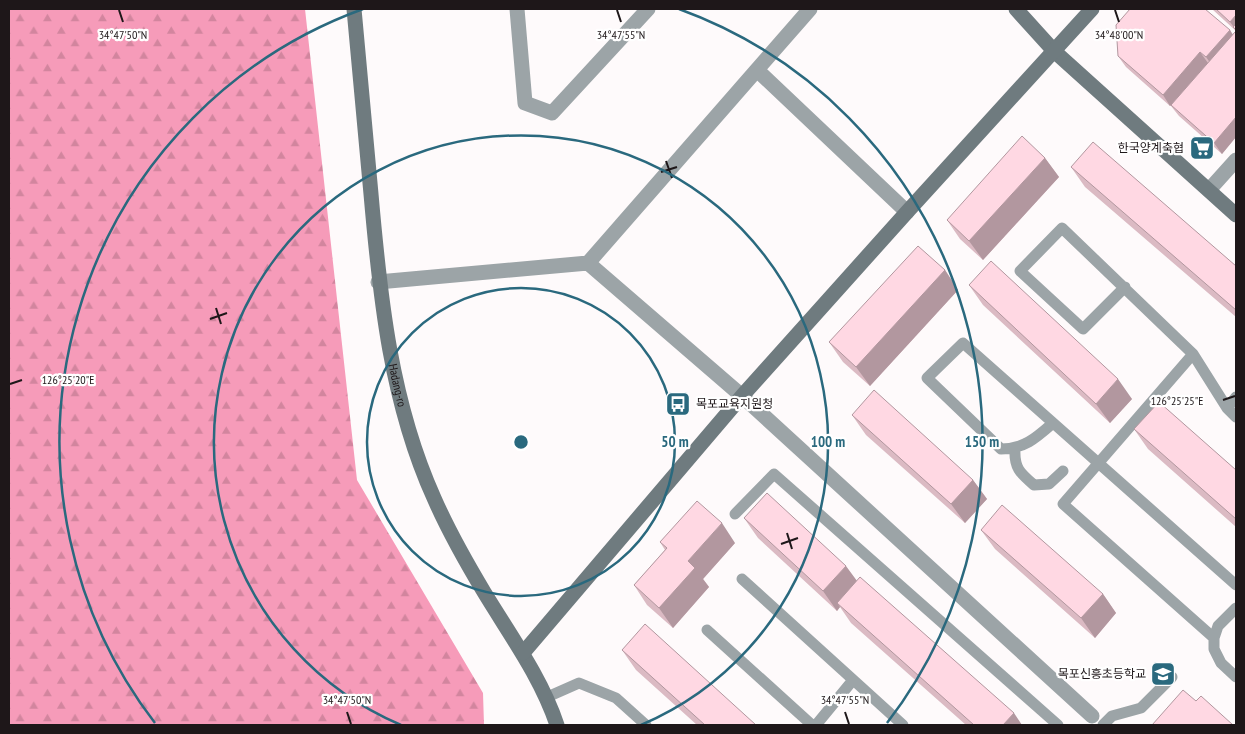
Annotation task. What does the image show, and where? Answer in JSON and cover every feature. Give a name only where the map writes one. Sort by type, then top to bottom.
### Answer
[{"type":"street","name":"Hadang-ro","points":[[354,9],[378,282],[402,407],[412,443],[430,489],[458,547],[523,653],[546,698],[557,725]]},
{"type":"street","points":[[517,9],[525,103],[552,113],[648,9]]},
{"type":"street","points":[[378,282],[588,263],[810,9]]},
{"type":"street","points":[[1016,9],[1054,51],[1236,215]]},
{"type":"street","points":[[523,653],[742,396],[1092,9]]},
{"type":"street","points":[[757,70],[907,212]]},
{"type":"street","points":[[1209,190],[1236,160]]},
{"type":"street","points":[[588,263],[742,396],[1099,722]]},
{"type":"lane","points":[[1124,287],[1082,329],[1020,271],[1062,228],[1124,287],[1193,354],[1227,408],[1236,416]]},
{"type":"lane","points":[[1053,423],[1034,439],[1014,449],[1001,449],[927,378],[963,343],[1236,585]]},
{"type":"lane","points":[[1193,354],[1063,504],[1214,638]]},
{"type":"lane","points":[[1227,408],[1236,397]]},
{"type":"lane","points":[[1014,449],[1014,461],[1020,474],[1034,485],[1049,484],[1063,471]]},
{"type":"lane","points":[[735,514],[774,474],[1058,725]]},
{"type":"lane","points":[[742,579],[903,725]]},
{"type":"lane","points":[[1236,608],[1218,626],[1214,638],[1214,649],[1221,663],[1236,677]]},
{"type":"lane","points":[[707,630],[814,725],[854,680]]},
{"type":"lane","points":[[1099,722],[1140,708],[1172,677]]},
{"type":"lane","points":[[546,698],[579,683],[616,698],[646,725]]},
{"type":"green space","points":[[9,9],[305,9],[357,480],[483,693],[484,725],[9,725]]},
{"type":"building","points":[[1130,9],[1205,9],[1230,30],[1206,57],[1200,52],[1163,95],[1118,56],[1116,25]]},
{"type":"building","points":[[1216,9],[1236,9],[1236,15],[1230,22]]},
{"type":"building","points":[[1235,32],[1236,117],[1214,143],[1171,105]]},
{"type":"building","points":[[1022,136],[1045,158],[969,241],[947,220]]},
{"type":"building","points":[[1093,142],[1236,266],[1236,310],[1071,167]]},
{"type":"building","points":[[918,246],[945,270],[856,367],[829,342]]},
{"type":"building","points":[[991,261],[1118,379],[1096,404],[969,285]]},
{"type":"building","points":[[874,390],[973,480],[951,504],[852,415]]},
{"type":"building","points":[[1159,402],[1236,470],[1236,519],[1134,429]]},
{"type":"building","points":[[767,493],[846,566],[823,591],[744,518]]},
{"type":"building","points":[[697,501],[722,523],[688,561],[695,568],[659,608],[634,585],[667,548],[660,542]]},
{"type":"building","points":[[1002,505],[1103,594],[1081,618],[981,530]]},
{"type":"building","points":[[860,577],[1014,713],[1003,725],[974,725],[837,603]]},
{"type":"building","points":[[645,624],[756,725],[705,725],[622,650]]},
{"type":"building","points":[[1183,690],[1196,701],[1201,696],[1233,725],[1152,725]]},
{"type":"place","name":"한국양계축협","points":[[1202,148]]},
{"type":"place","name":"목포교육지원청","points":[[678,404]]},
{"type":"place","name":"목포신흥초등학교","points":[[1163,674]]}]
